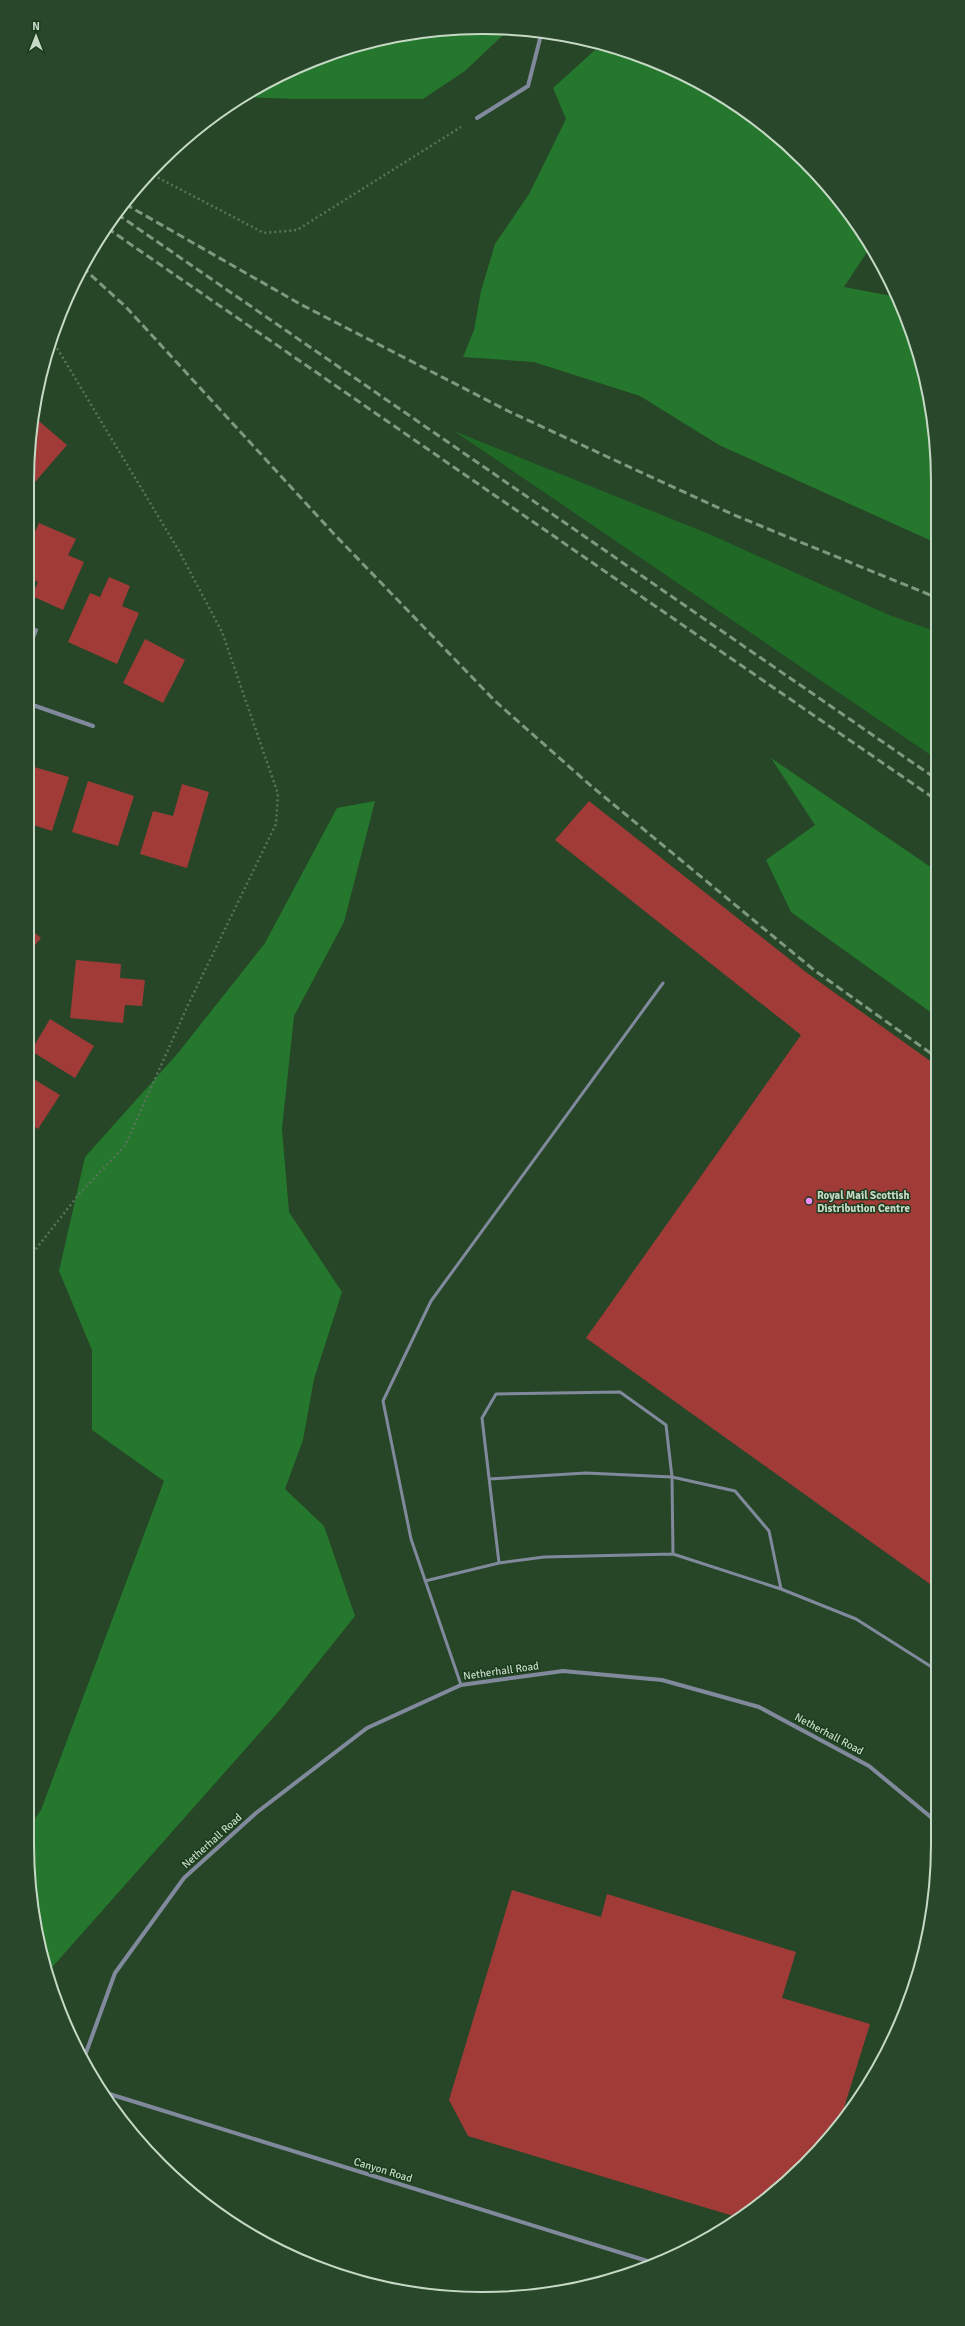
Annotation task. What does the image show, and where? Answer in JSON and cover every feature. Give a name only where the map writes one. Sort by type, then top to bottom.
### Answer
[{"type":"street","points":[[477,118],[528,86],[540,38]]},
{"type":"street","points":[[34,635],[36,630]]},
{"type":"street","points":[[34,705],[93,726]]},
{"type":"street","name":"Netherhall Road","points":[[86,2053],[114,1973],[184,1878],[256,1813],[367,1728],[461,1685],[564,1671],[662,1680],[759,1707],[869,1766],[931,1817]]},
{"type":"street","name":"Canyon Road","points":[[111,2095],[647,2261]]},
{"type":"lane","points":[[461,1685],[411,1539],[383,1401],[431,1301],[663,983]]},
{"type":"lane","points":[[499,1563],[482,1418],[496,1394],[620,1392],[666,1424],[672,1477],[673,1554]]},
{"type":"lane","points":[[489,1480],[586,1473],[672,1477],[735,1492],[769,1531],[782,1589]]},
{"type":"lane","points":[[425,1581],[499,1563],[544,1557],[673,1554],[782,1589],[856,1619],[931,1667]]},
{"type":"path","points":[[155,176],[264,233],[297,230],[477,118]]},
{"type":"path","points":[[34,1251],[80,1193],[125,1146],[188,1005],[276,824],[278,794],[222,632],[179,551],[56,346]]},
{"type":"green space","points":[[453,35],[503,35],[465,71],[423,99],[297,99],[253,97],[284,80],[311,68],[366,49],[424,38]]},
{"type":"green space","points":[[595,50],[605,51],[654,68],[707,94],[756,127],[800,165],[820,187],[838,209],[867,252],[844,287],[890,296],[916,366],[927,424],[930,453],[931,541],[719,445],[640,396],[534,362],[463,357],[474,330],[481,291],[495,244],[529,194],[566,119],[553,88]]},
{"type":"green space","points":[[454,431],[709,534],[889,615],[931,630],[931,755]]},
{"type":"green space","points":[[771,758],[931,867],[931,1012],[791,912],[766,860],[815,825]]},
{"type":"green space","points":[[375,801],[344,922],[294,1016],[282,1129],[289,1212],[342,1292],[314,1379],[303,1440],[285,1489],[324,1526],[355,1616],[280,1710],[52,1968],[38,1902],[35,1873],[34,1820],[41,1810],[164,1481],[92,1430],[92,1350],[59,1271],[85,1157],[178,1053],[265,943],[337,808]]},
{"type":"building","points":[[39,421],[67,445],[35,482],[35,453]]},
{"type":"building","points":[[39,523],[76,539],[68,555],[84,562],[63,610],[34,597],[34,591],[38,582],[34,580],[34,534]]},
{"type":"building","points":[[109,577],[130,586],[122,606],[139,613],[117,664],[68,642],[90,593],[100,597]]},
{"type":"building","points":[[145,639],[185,660],[163,703],[123,683]]},
{"type":"building","points":[[34,767],[69,777],[52,831],[34,825]]},
{"type":"building","points":[[88,781],[134,796],[118,846],[72,832]]},
{"type":"building","points":[[182,784],[209,792],[187,868],[140,854],[153,811],[173,816]]},
{"type":"building","name":"Royal Mail Scottish Distribution Centre","points":[[589,801],[807,973],[931,1061],[931,1585],[586,1338],[801,1035],[555,840]]},
{"type":"building","points":[[34,932],[41,938],[34,946]]},
{"type":"building","points":[[76,960],[121,964],[120,978],[145,980],[142,1006],[125,1005],[123,1023],[70,1018]]},
{"type":"building","points":[[50,1019],[94,1046],[75,1078],[34,1053],[34,1046]]},
{"type":"building","points":[[34,1079],[60,1095],[38,1129],[34,1126]]},
{"type":"building","points":[[512,1890],[601,1917],[607,1894],[796,1952],[782,1998],[870,2024],[844,2109],[838,2117],[800,2161],[756,2199],[732,2216],[468,2136],[449,2100]]},
{"type":"railway","points":[[129,206],[300,304],[510,412],[734,515],[931,595]]},
{"type":"railway","points":[[121,217],[931,775]]},
{"type":"railway","points":[[111,231],[931,796]]},
{"type":"railway","points":[[87,271],[126,307],[334,534],[495,701],[590,785],[814,970],[931,1053]]},
{"type":"place","name":"Royal Mail Scottish Distribution Centre","points":[[809,1201]]}]
